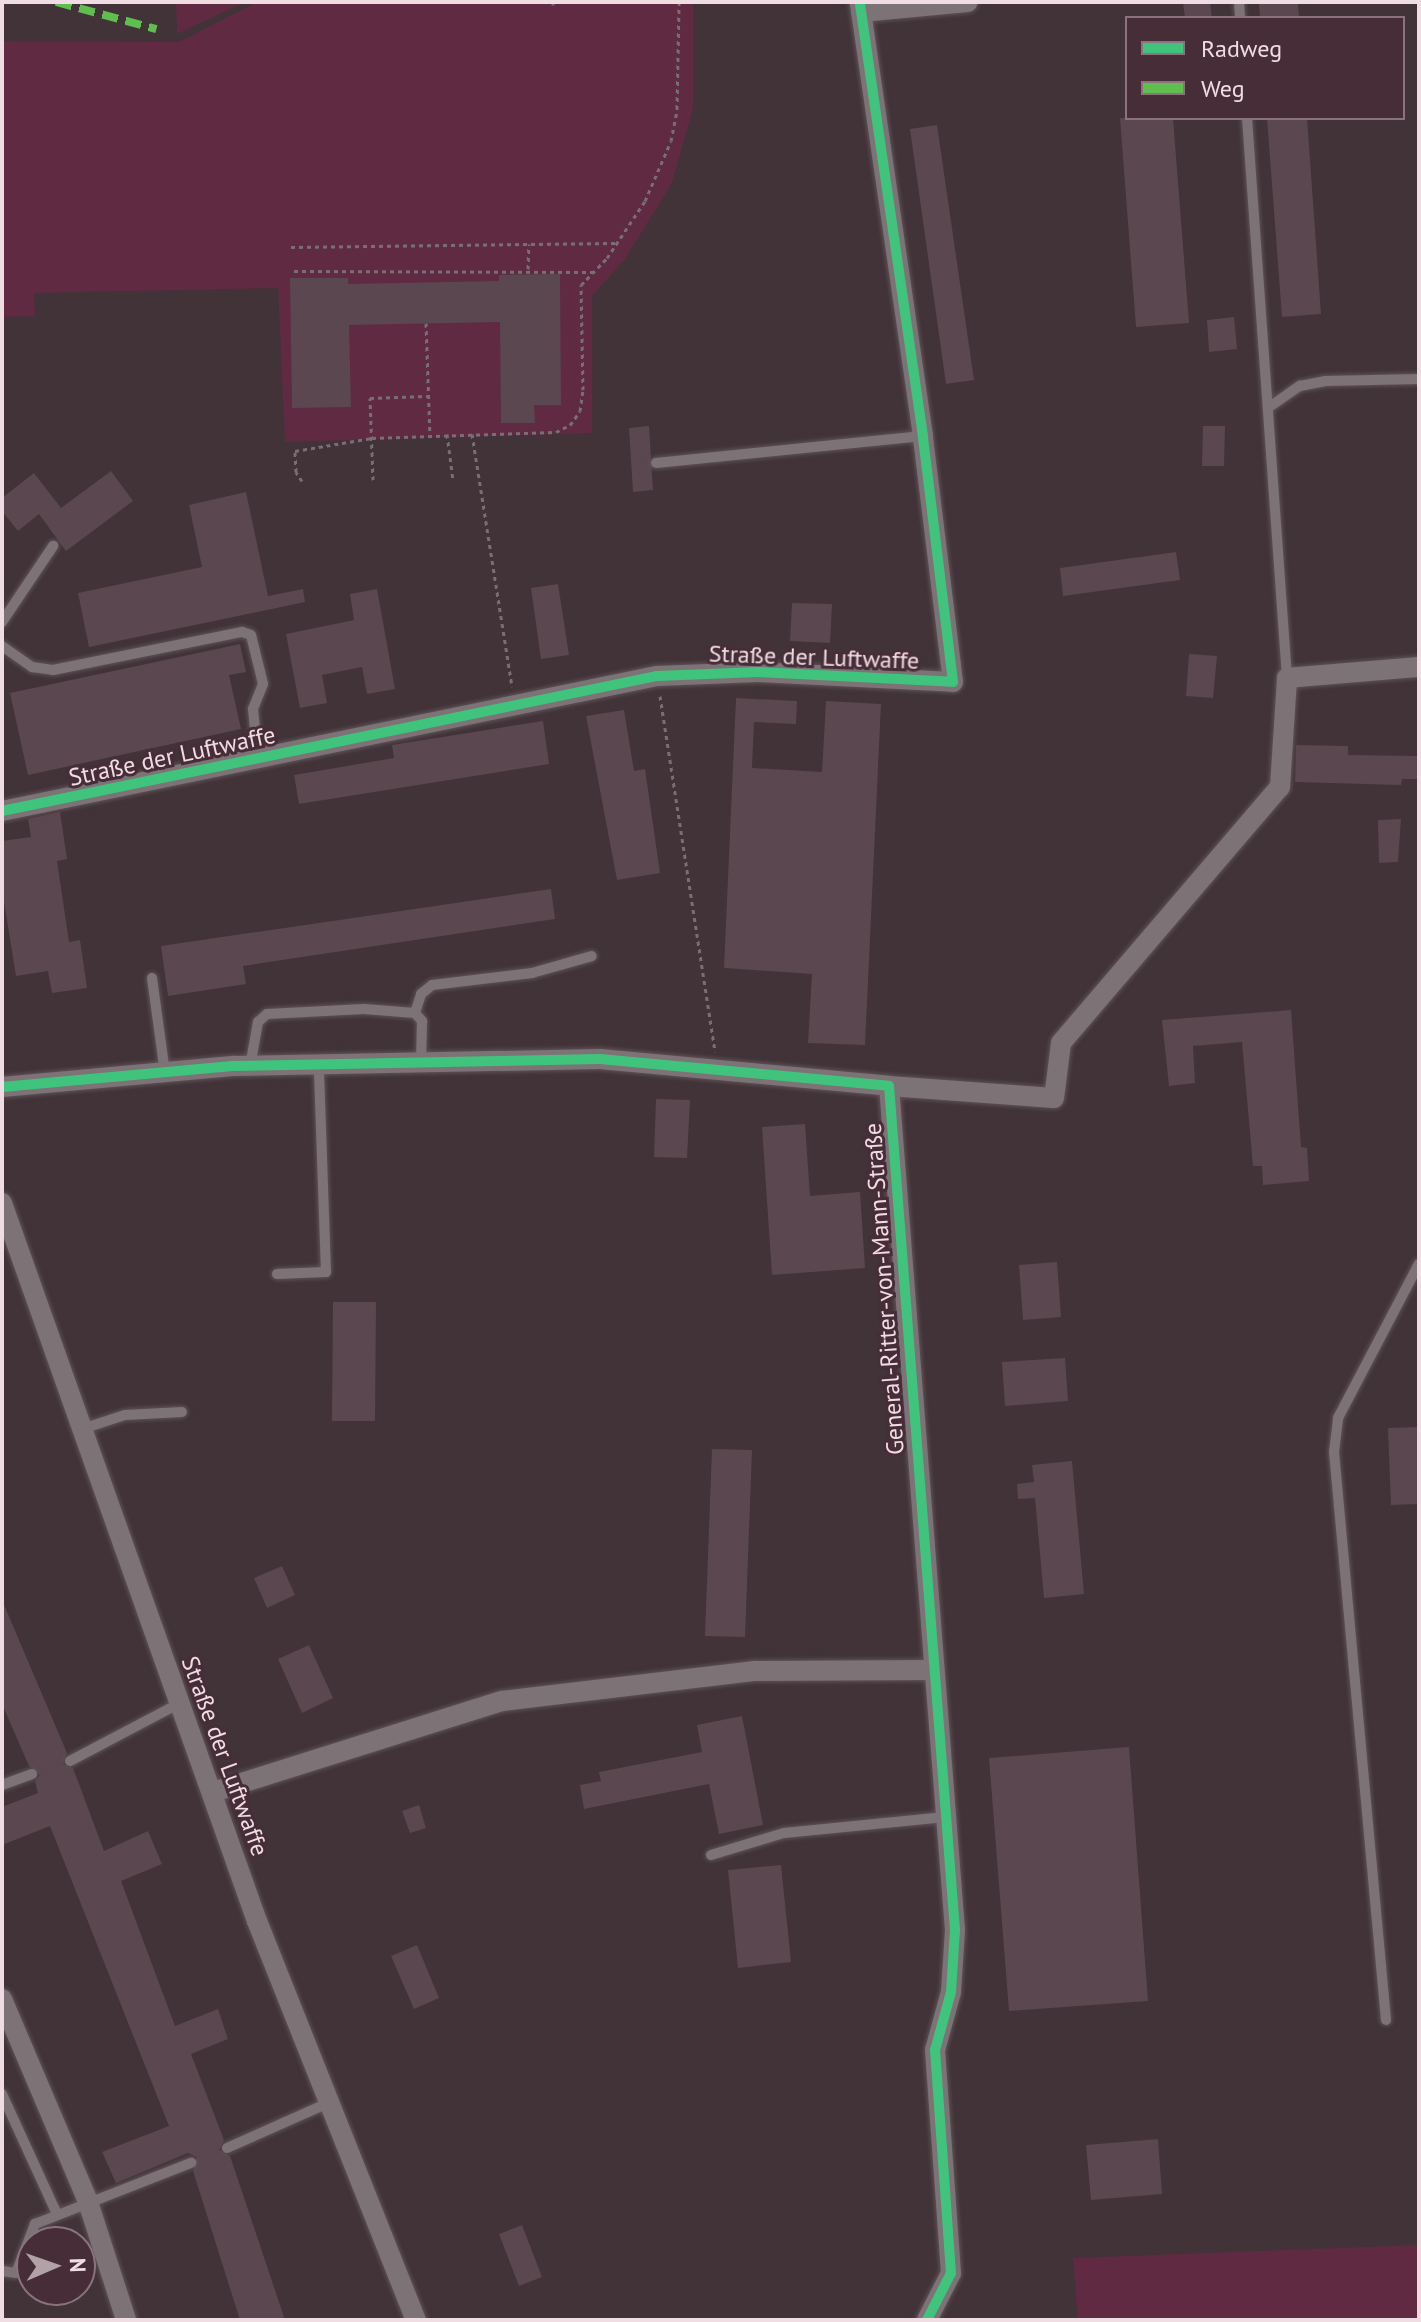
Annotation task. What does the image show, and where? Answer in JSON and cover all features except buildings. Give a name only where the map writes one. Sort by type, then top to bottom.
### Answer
[{"type":"street","points":[[860,7],[968,2]]},
{"type":"street","name":"Straße der Luftwaffe","points":[[2,811],[657,676],[758,672],[953,682],[923,436],[860,7]]},
{"type":"street","points":[[889,1086],[1054,1098],[1061,1043],[1280,787],[1287,678],[1419,667]]},
{"type":"street","name":"General-Ritter-von-Mann-Straße","points":[[2,1087],[250,1067],[319,1068],[600,1059],[889,1086],[931,1670],[955,1930],[951,1992],[935,2050],[951,2273],[927,2320]]},
{"type":"street","name":"Straße der Luftwaffe","points":[[2,1203],[79,1430],[178,1704],[328,2103],[416,2320]]},
{"type":"street","points":[[213,1792],[502,1701],[755,1671],[931,1670]]},
{"type":"street","points":[[2,1999],[88,2202],[126,2320]]},
{"type":"lane","points":[[1247,120],[1287,678]]},
{"type":"lane","points":[[1268,408],[1300,386],[1325,381],[1419,379]]},
{"type":"lane","points":[[656,463],[923,436]]},
{"type":"lane","points":[[2,622],[53,546]]},
{"type":"lane","points":[[2,646],[32,667],[53,670],[242,632],[251,635],[263,684],[253,709],[258,759]]},
{"type":"lane","points":[[415,1013],[421,994],[432,985],[532,973],[592,956]]},
{"type":"lane","points":[[152,978],[165,1073]]},
{"type":"lane","points":[[250,1067],[258,1022],[267,1014],[364,1009],[415,1013],[422,1021],[420,1065]]},
{"type":"lane","points":[[277,1274],[326,1272],[319,1068]]},
{"type":"lane","points":[[1386,2020],[1334,1452],[1338,1418],[1419,1264]]},
{"type":"lane","points":[[79,1430],[125,1415],[182,1412]]},
{"type":"lane","points":[[70,1761],[178,1704]]},
{"type":"lane","points":[[2,1785],[32,1774]]},
{"type":"lane","points":[[711,1855],[784,1833],[945,1817]]},
{"type":"lane","points":[[2,2094],[57,2214]]},
{"type":"lane","points":[[227,2148],[328,2103]]},
{"type":"lane","points":[[2,2271],[16,2273],[35,2224],[191,2163]]},
{"type":"path","points":[[302,481],[296,472],[295,451],[372,438],[556,432],[570,425],[580,411],[583,390],[581,285],[617,243],[645,201],[671,141],[677,109],[679,2]]},
{"type":"path","points":[[291,247],[617,243]]},
{"type":"path","points":[[528,269],[529,244]]},
{"type":"path","points":[[294,271],[528,269],[594,272]]},
{"type":"path","points":[[426,323],[430,435]]},
{"type":"path","points":[[373,480],[370,398],[427,396]]},
{"type":"path","points":[[447,434],[453,480]]},
{"type":"path","points":[[472,434],[515,705]]},
{"type":"path","points":[[657,676],[718,1072]]},
{"type":"shaded area","points":[[176,2],[245,2],[177,34]]},
{"type":"shaded area","points":[[257,2],[693,2],[693,108],[672,183],[625,259],[592,296],[592,433],[285,442],[278,288],[34,293],[35,316],[2,317],[2,41],[179,42]]},
{"type":"shaded area","points":[[1419,2245],[1419,2320],[1078,2320],[1073,2258]]},
{"type":"marked path","points":[[56,2],[156,29]]},
{"type":"cycle path","points":[[2,811],[657,676],[758,672],[953,682],[923,436],[860,2]]},
{"type":"cycle path","points":[[2,1087],[235,1066],[600,1059],[889,1086],[955,1930],[951,1992],[935,2050],[951,2273],[927,2320]]}]
